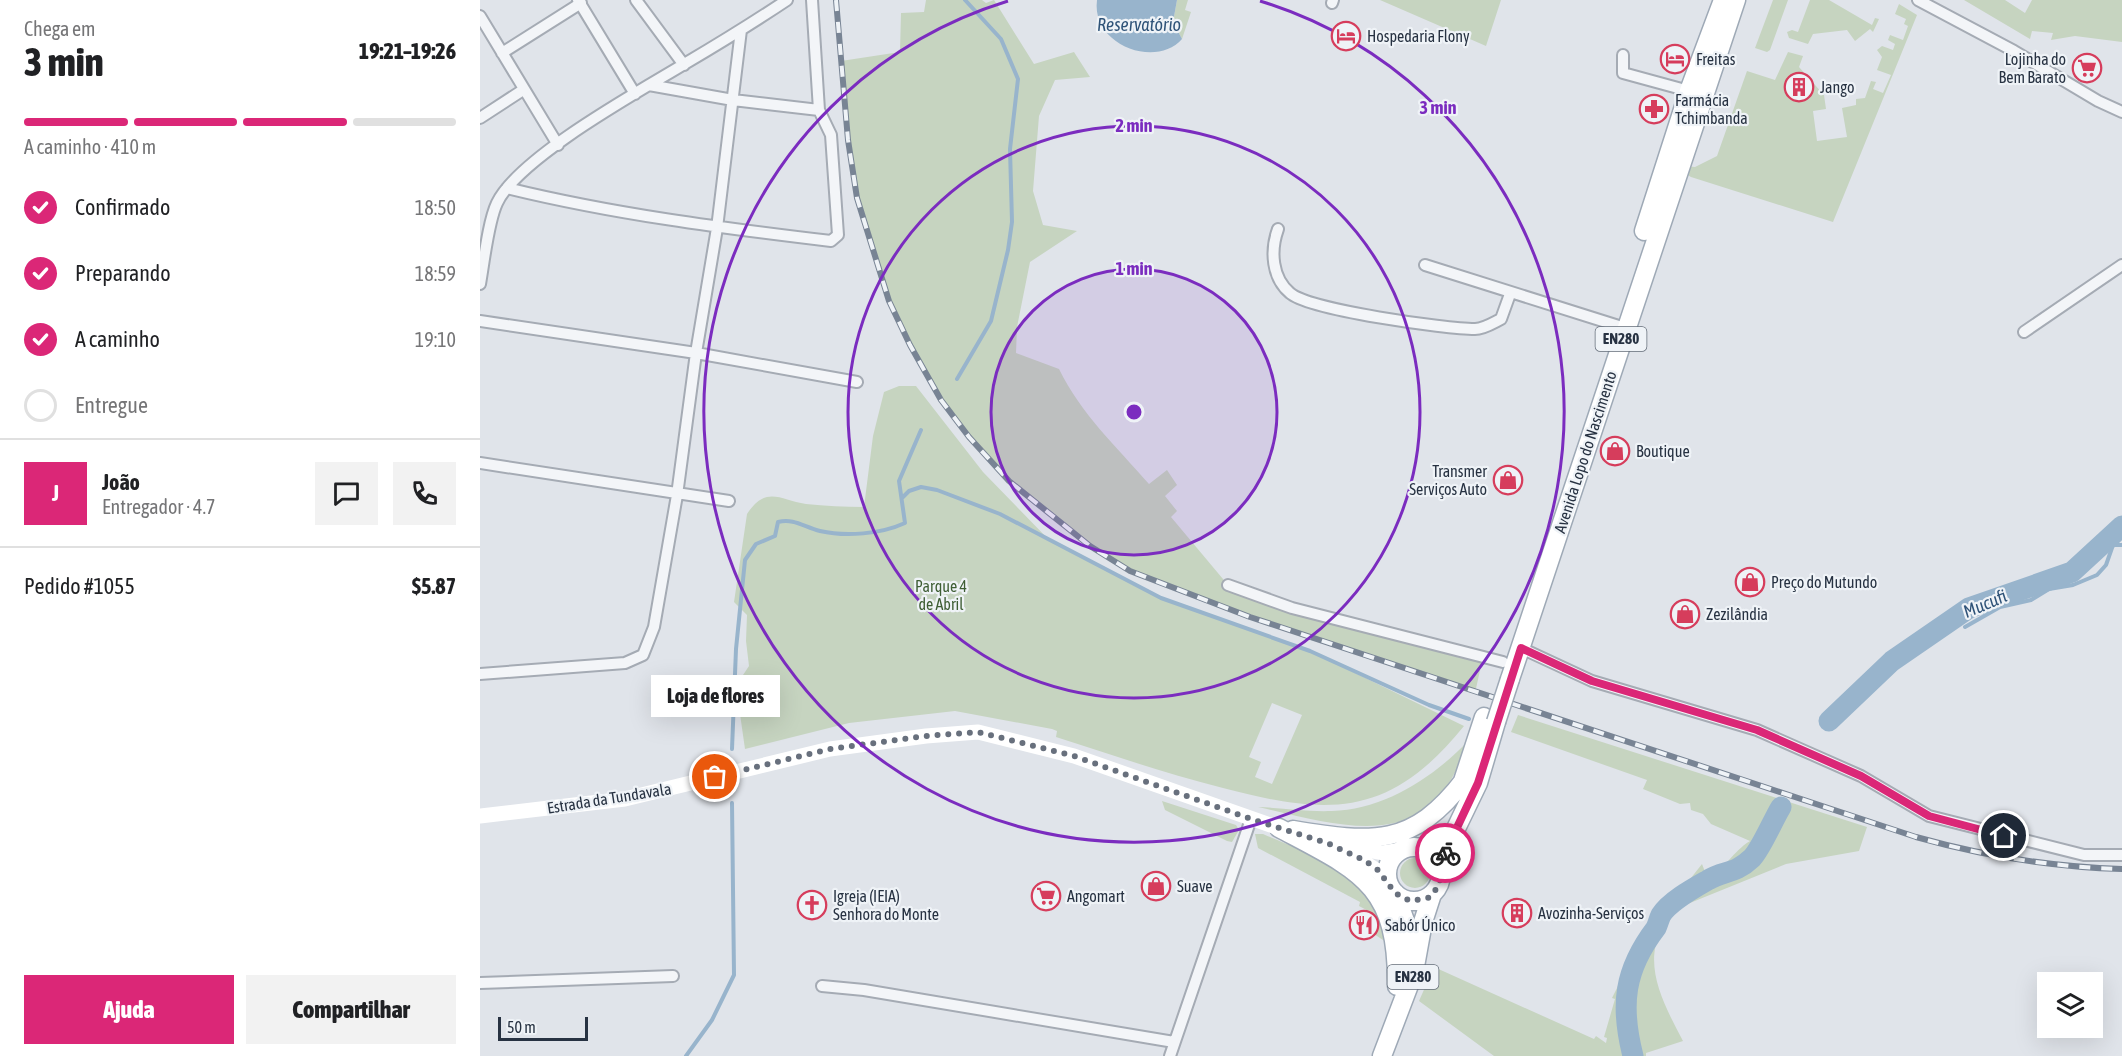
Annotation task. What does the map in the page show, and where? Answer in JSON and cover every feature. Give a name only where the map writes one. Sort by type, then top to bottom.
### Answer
[{"type":"main road","name":"Avenida Lopo do Nascimento","points":[[1504,673],[1521,648],[1689,91],[1723,0]]},
{"type":"main road","name":"Avenida Lopo do Nascimento","points":[[1406,848],[1447,813],[1465,778],[1490,719],[1619,326],[1736,0]]},
{"type":"main road","name":"Avenida Lopo do Nascimento","points":[[1442,869],[1449,843],[1478,783],[1490,719]]},
{"type":"main road","name":"Estrada da Tundavala","points":[[480,816],[625,799],[830,749],[926,736],[978,732],[1074,756],[1251,819],[1327,843],[1383,853],[1406,848]]},
{"type":"main road","points":[[1279,828],[1341,838],[1377,838],[1400,833],[1435,814],[1465,778]]},
{"type":"main road","points":[[1279,828],[1350,867],[1376,894],[1389,915],[1394,931],[1397,950],[1397,986]]},
{"type":"main road","name":"Estrada da Tundavala","points":[[1327,843],[1364,860],[1378,870],[1393,890]]},
{"type":"main road","points":[[1406,848],[1426,849],[1433,854],[1442,869],[1439,886],[1432,894],[1410,901],[1393,890],[1387,870],[1395,855],[1406,848]]},
{"type":"main road","name":"EN280","points":[[1380,1056],[1408,946],[1408,929],[1393,890]]},
{"type":"main road","name":"EN280","points":[[1380,1056],[1414,972],[1423,922],[1432,894]]},
{"type":"street","points":[[636,0],[684,65]]},
{"type":"street","points":[[480,284],[496,205],[507,188],[558,145],[649,85],[787,0]]},
{"type":"street","points":[[507,188],[572,204],[717,228],[831,241],[838,235],[831,135],[819,110],[812,0]]},
{"type":"street","points":[[1918,0],[2122,112]]},
{"type":"street","points":[[502,53],[580,2],[635,94]]},
{"type":"street","points":[[480,16],[558,145]]},
{"type":"street","points":[[480,674],[625,663],[643,656],[654,627],[677,495],[696,353],[717,228],[741,30]]},
{"type":"street","points":[[1623,55],[1623,73],[1689,91]]},
{"type":"street","points":[[649,85],[733,100],[819,110]]},
{"type":"street","points":[[480,118],[523,90]]},
{"type":"street","points":[[1278,229],[1273,255],[1277,275],[1288,292],[1300,301],[1358,314],[1474,329],[1501,320],[1510,294]]},
{"type":"street","points":[[1425,265],[1510,294],[1619,326]]},
{"type":"street","points":[[2024,332],[2122,266]]},
{"type":"street","points":[[480,321],[696,353],[857,382]]},
{"type":"street","points":[[480,463],[677,495],[729,501]]},
{"type":"street","points":[[1228,585],[1292,608],[1504,673]]},
{"type":"street","points":[[1521,648],[1592,681],[1757,730],[1861,776],[1929,816],[2085,855],[2122,855]]},
{"type":"street","points":[[1170,1056],[1251,819]]},
{"type":"street","points":[[480,983],[673,976]]},
{"type":"street","points":[[822,986],[864,990],[1174,1042]]},
{"type":"green space","points":[[926,0],[982,0],[986,3],[994,0],[1034,64],[1074,52],[1090,77],[1055,80],[1039,116],[1033,191],[1043,225],[1077,231],[1030,262],[1017,327],[1016,353],[1059,369],[1088,415],[1149,484],[1167,470],[1177,485],[1165,496],[1177,511],[1171,517],[1228,585],[1483,657],[1475,693],[1206,602],[1168,588],[1119,565],[1096,551],[1043,509],[1008,478],[977,444],[949,408],[924,370],[884,287],[857,198],[849,147],[841,61],[900,52],[901,13],[924,12]]},
{"type":"green space","points":[[1177,0],[1188,0],[1185,10],[1191,12],[1182,39],[1173,22]]},
{"type":"green space","points":[[1380,0],[1501,0],[1486,46]]},
{"type":"green space","points":[[1773,0],[1788,0],[1770,50],[1767,52],[1755,48]]},
{"type":"green space","points":[[1810,0],[1829,0],[1872,25],[1875,18],[1879,19],[1873,32],[1870,29],[1855,41],[1847,30],[1813,34],[1808,44],[1789,38],[1787,32],[1792,30],[1798,32]]},
{"type":"green space","points":[[1964,0],[2005,0],[2025,13],[2032,0],[2122,0],[2122,42],[2075,36],[2051,40],[2053,33],[2032,31],[2030,39]]},
{"type":"green space","points":[[1899,4],[1917,15],[1833,222],[1691,177],[1683,172],[1685,166],[1695,167],[1717,156],[1747,71],[1775,80],[1788,52],[1803,56],[1799,67],[1824,95],[1826,109],[1813,111],[1817,141],[1847,137],[1842,108],[1856,105],[1856,99],[1865,98],[1871,81],[1876,82],[1873,89],[1883,93],[1891,75],[1877,70],[1882,57],[1877,50],[1882,46],[1893,50],[1895,44],[1888,40],[1890,35],[1903,40],[1908,26],[1904,24],[1906,19],[1895,14]]},
{"type":"green space","name":"Parque 4 de Abril","points":[[899,386],[916,386],[983,472],[1050,541],[1161,598],[1310,651],[1464,726],[1437,756],[1410,778],[1383,793],[1356,802],[1326,805],[1295,803],[1223,788],[1056,737],[1057,731],[1052,729],[955,711],[849,723],[745,749],[739,707],[739,681],[749,666],[746,641],[747,615],[734,602],[747,514],[754,505],[767,497],[806,504],[864,507],[873,436],[884,392]],"holes":[[[1272,703],[1302,715],[1272,784],[1255,777],[1261,762],[1249,757]]]},
{"type":"green space","points":[[1518,715],[1867,827],[1859,851],[1786,864],[1685,905],[1669,920],[1659,936],[1654,953],[1655,970],[1665,1005],[1683,1041],[1646,1053],[1646,1056],[1494,1056],[1419,1001],[1434,967],[1594,1039],[1596,1036],[1606,1043],[1607,1038],[1604,1037],[1615,999],[1612,998],[1658,906],[1668,907],[1702,864],[1707,877],[1720,869],[1750,841],[1711,824],[1703,814],[1691,810],[1690,803],[1680,804],[1643,789],[1647,780],[1511,732]]},
{"type":"green space","points":[[1468,741],[1452,778],[1433,803],[1410,818],[1384,825],[1355,826],[1324,822],[1258,807],[1332,811],[1370,805],[1423,779]]},
{"type":"green space","points":[[1162,801],[1236,825],[1239,830],[1232,842],[1227,841],[1165,810]]},
{"type":"green space","points":[[1255,834],[1263,834],[1311,854],[1356,882],[1377,909],[1389,944],[1368,930],[1376,915],[1359,906],[1360,902],[1258,848]]},
{"type":"green space","points":[[1415,858],[1426,862],[1430,873],[1426,884],[1415,888],[1404,884],[1400,873],[1404,862]]},
{"type":"water","name":"Reservatório","points":[[1097,0],[1177,0],[1173,22],[1182,39],[1171,48],[1157,52],[1142,52],[1128,48],[1114,40],[1104,29],[1098,16]]},
{"type":"waterway","points":[[957,379],[991,321],[1008,250],[1012,222],[1010,149],[1018,79],[1001,39],[965,0]]},
{"type":"waterway","points":[[732,749],[736,649],[745,560],[756,544],[775,536],[778,522],[789,521],[820,531],[852,534],[885,530],[905,523],[899,481],[921,430]]},
{"type":"waterway","points":[[902,498],[909,491],[921,487],[937,490],[1000,514],[1161,598],[1310,651],[1429,705],[1469,719]]},
{"type":"waterway","name":"Mucufi","points":[[1829,721],[1892,661],[1969,608],[2072,572],[2122,526]]},
{"type":"waterway","points":[[1965,627],[2000,607],[2031,600],[2049,589],[2073,585],[2097,575],[2106,565],[2113,545],[2122,545]]},
{"type":"waterway","points":[[686,1056],[712,1020],[734,975],[732,803]]},
{"type":"waterway","name":"Mucufi","points":[[1633,1056],[1627,1020],[1628,989],[1637,959],[1656,928],[1661,915],[1689,891],[1714,877],[1740,867],[1752,858],[1781,807]]},
{"type":"railway","points":[[836,0],[848,140],[857,198],[889,301],[910,345],[941,400],[969,437],[1009,481],[1090,546],[1130,571],[1250,617],[1916,837],[1967,850],[2018,859],[2070,866],[2122,869]]},
{"type":"way so far","points":[[715,777],[830,749],[926,736],[978,732],[1074,756],[1251,819],[1327,843],[1364,860],[1378,870],[1395,893],[1410,901],[1428,898],[1434,893],[1439,886],[1445,853]]},
{"type":"place","name":"Hospedaria Flony","points":[[1346,36]]},
{"type":"place","name":"Freitas","points":[[1675,59]]},
{"type":"place","name":"Lojinha do Bem Barato","points":[[2087,68]]},
{"type":"place","name":"Jango","points":[[1799,87]]},
{"type":"place","name":"Farmácia Tchimbanda","points":[[1654,109]]},
{"type":"place","name":"Boutique","points":[[1615,451]]},
{"type":"place","name":"Transmer Serviços Auto","points":[[1508,480]]},
{"type":"place","name":"Preço do Mutundo","points":[[1750,582]]},
{"type":"place","name":"Zezilândia","points":[[1685,614]]},
{"type":"place","name":"Loja de flores","points":[[715,777]]},
{"type":"place","name":"Suave","points":[[1156,886]]},
{"type":"place","name":"Angomart","points":[[1046,896]]},
{"type":"place","name":"Igreja (IEIA) Senhora do Monte","points":[[812,905]]},
{"type":"place","name":"Avozinha-Serviços","points":[[1517,913]]},
{"type":"place","name":"Sabór Único","points":[[1364,925]]},
{"type":"route","points":[[1445,853],[1478,783],[1521,648],[1592,681],[1757,730],[1861,776],[1929,816],[2004,836]]}]
